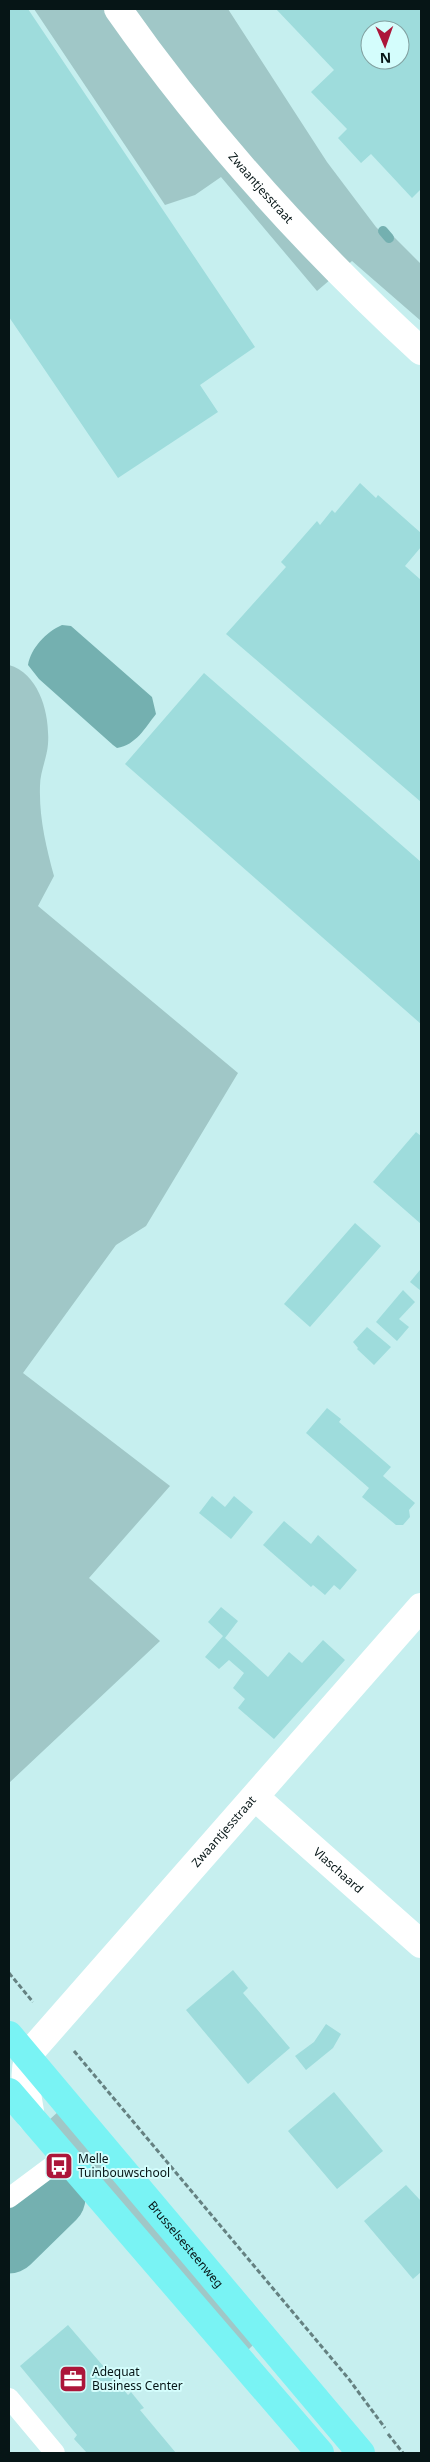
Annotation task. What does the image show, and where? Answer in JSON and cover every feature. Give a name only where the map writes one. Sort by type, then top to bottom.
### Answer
[{"type":"main road","name":"Brusselsesteenweg","points":[[9,2035],[18,2055],[360,2453]]},
{"type":"main road","points":[[9,2092],[316,2452]]},
{"type":"street","name":"Zwaantjesstraat","points":[[118,9],[142,44],[253,181],[371,305],[421,351]]},
{"type":"street","name":"Zwaantjesstraat","points":[[18,2055],[52,2025],[421,1607]]},
{"type":"street","name":"Vlaschaard","points":[[255,1797],[421,1944]]},
{"type":"street","points":[[18,2055],[25,2074],[31,2118]]},
{"type":"lane","points":[[9,2198],[64,2157]]},
{"type":"lane","points":[[9,2398],[56,2453]]},
{"type":"lane","points":[[316,2452],[340,2428]]},
{"type":"path","points":[[9,1973],[348,2378],[403,2453]]},
{"type":"shaded area","points":[[34,9],[228,9],[327,162],[376,227],[381,232],[386,229],[421,264],[421,321],[352,261],[317,291],[221,177],[195,195],[165,205]]},
{"type":"shaded area","points":[[62,625],[71,626],[152,697],[156,714],[135,740],[117,748],[39,679],[28,665],[32,653],[40,641]]},
{"type":"shaded area","points":[[9,665],[20,670],[35,686],[41,697],[47,721],[48,744],[40,781],[40,798],[44,832],[54,876],[38,906],[238,1073],[146,1226],[116,1245],[23,1373],[170,1486],[89,1578],[160,1641],[9,1783]]},
{"type":"shaded area","points":[[59,2111],[255,2343],[248,2350],[49,2120]]},
{"type":"building","points":[[9,9],[28,9],[255,347],[200,385],[218,412],[118,478],[9,317]]},
{"type":"building","points":[[276,9],[421,9],[421,189],[412,198],[371,154],[361,163],[338,138],[347,129],[311,92],[334,70]]},
{"type":"building","points":[[360,483],[376,498],[378,495],[421,533],[421,547],[405,566],[421,580],[421,802],[226,634],[286,567],[281,562],[317,521],[320,525],[332,510],[335,513]]},
{"type":"building","points":[[204,673],[421,862],[421,1024],[125,764]]},
{"type":"building","points":[[416,1132],[421,1136],[421,1224],[373,1182]]},
{"type":"building","points":[[355,1223],[381,1246],[310,1327],[284,1304]]},
{"type":"building","points":[[420,1270],[421,1272],[421,1291],[410,1282]]},
{"type":"building","points":[[403,1290],[415,1302],[399,1319],[409,1327],[397,1341],[376,1322]]},
{"type":"building","points":[[367,1327],[391,1347],[374,1365],[357,1349],[353,1342]]},
{"type":"building","points":[[327,1408],[341,1419],[339,1422],[391,1467],[383,1476],[415,1503],[409,1510],[410,1517],[403,1525],[396,1525],[362,1497],[369,1488],[306,1433]]},
{"type":"building","points":[[212,1496],[225,1507],[234,1496],[253,1512],[231,1539],[199,1513]]},
{"type":"building","points":[[284,1521],[311,1544],[318,1535],[357,1570],[340,1590],[334,1585],[325,1595],[313,1585],[311,1587],[263,1545]]},
{"type":"building","points":[[221,1607],[238,1621],[225,1638],[268,1677],[289,1652],[302,1663],[323,1640],[345,1660],[274,1739],[238,1708],[245,1699],[233,1688],[244,1673],[229,1660],[219,1669],[205,1657],[223,1636],[208,1622]]},
{"type":"building","points":[[233,1970],[248,1988],[243,1993],[290,2048],[248,2084],[186,2010]]},
{"type":"building","points":[[326,2024],[341,2034],[333,2048],[306,2070],[295,2056],[314,2042]]},
{"type":"building","points":[[334,2092],[383,2151],[337,2189],[288,2131]]},
{"type":"building","points":[[406,2185],[421,2201],[421,2272],[413,2279],[364,2221]]},
{"type":"building","name":"Adequat Business Center","points":[[68,2325],[128,2395],[131,2392],[144,2408],[140,2410],[176,2453],[87,2453],[74,2439],[77,2435],[20,2366]]},
{"type":"waterway","points":[[383,231],[389,238]]},
{"type":"waterway","points":[[9,2243],[55,2198]]},
{"type":"place","name":"Melle Tuinbouwschool","points":[[59,2166]]},
{"type":"place","name":"Adequat Business Center","points":[[73,2379]]}]
